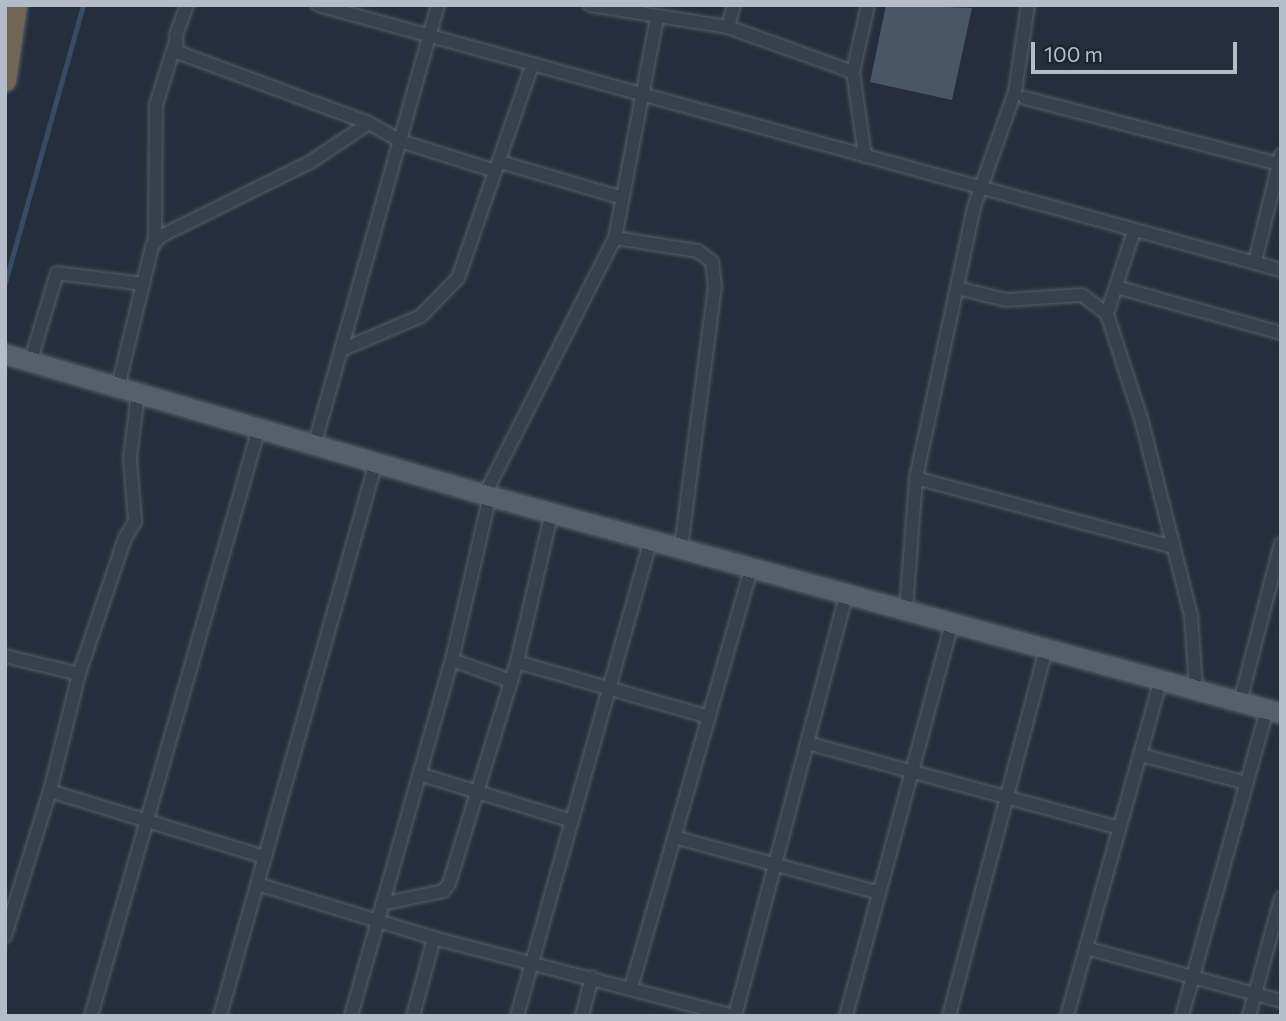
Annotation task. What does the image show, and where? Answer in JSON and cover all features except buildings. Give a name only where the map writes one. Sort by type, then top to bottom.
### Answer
[{"type":"highway","points":[[5,80],[12,8]]},
{"type":"main road","points":[[5,354],[487,495],[652,538],[1274,711]]},
{"type":"street","points":[[118,387],[155,240],[156,105],[187,5]]},
{"type":"street","points":[[314,446],[438,5]]},
{"type":"street","points":[[590,5],[728,27],[853,72]]},
{"type":"street","points":[[728,27],[734,5]]},
{"type":"street","points":[[864,156],[853,72],[868,5]]},
{"type":"street","points":[[906,610],[916,478],[979,188],[1016,92],[1028,5]]},
{"type":"street","points":[[325,6],[429,38],[1281,270]]},
{"type":"street","points":[[351,1016],[375,921],[452,660],[487,495],[615,239],[639,94],[657,17]]},
{"type":"street","points":[[175,44],[185,57],[369,123],[400,141],[622,198]]},
{"type":"street","points":[[341,350],[421,316],[448,292],[472,249],[497,166],[533,65]]},
{"type":"street","points":[[1025,98],[1280,159],[1255,262]]},
{"type":"street","points":[[155,240],[309,163],[369,123]]},
{"type":"street","points":[[1107,314],[1134,230]]},
{"type":"street","points":[[615,239],[698,251],[712,262],[715,286],[681,548]]},
{"type":"street","points":[[30,363],[57,273],[143,284]]},
{"type":"street","points":[[1116,287],[1281,333]]},
{"type":"street","points":[[957,288],[1006,300],[1082,295],[1107,314],[1142,422],[1170,546],[1191,615],[1196,689]]},
{"type":"street","points":[[5,936],[10,901],[50,791],[79,674],[137,514],[130,458],[138,393]]},
{"type":"street","points":[[91,1016],[259,428]]},
{"type":"street","points":[[220,1016],[376,462]]},
{"type":"street","points":[[916,478],[1170,546]]},
{"type":"street","points":[[382,904],[443,891],[449,884],[480,790],[517,662],[552,512]]},
{"type":"street","points":[[517,1016],[652,538]]},
{"type":"street","points":[[1240,702],[1277,570],[1281,544]]},
{"type":"street","points":[[631,988],[752,567]]},
{"type":"street","points":[[257,884],[434,938],[532,960],[631,988],[693,1010],[734,1016],[847,593]]},
{"type":"street","points":[[846,1016],[876,892],[952,622]]},
{"type":"street","points":[[950,1016],[1046,648]]},
{"type":"street","points":[[5,656],[79,674]]},
{"type":"street","points":[[452,660],[511,681]]},
{"type":"street","points":[[517,662],[709,717]]},
{"type":"street","points":[[1067,1016],[1161,680]]},
{"type":"street","points":[[1182,1016],[1246,783],[1274,711]]},
{"type":"street","points":[[807,743],[1008,800],[1119,828]]},
{"type":"street","points":[[1141,755],[1246,783]]},
{"type":"street","points":[[419,774],[480,790],[572,821]]},
{"type":"street","points":[[50,791],[265,857]]},
{"type":"street","points":[[674,837],[876,892]]},
{"type":"street","points":[[1249,1016],[1281,898]]},
{"type":"street","points":[[412,1016],[434,938]]},
{"type":"street","points":[[1086,948],[1281,1002]]},
{"type":"street","points":[[582,1016],[592,977]]},
{"type":"waterway","points":[[5,283],[83,5]]}]
